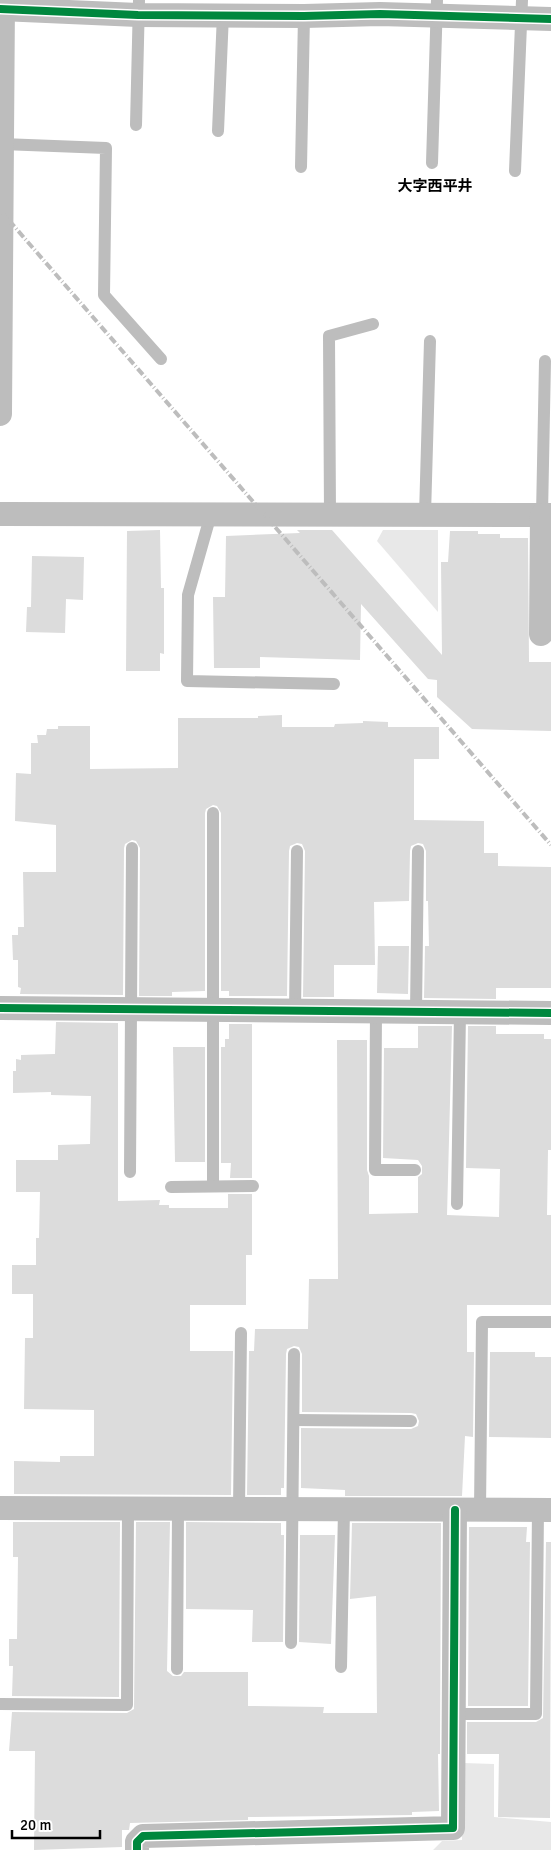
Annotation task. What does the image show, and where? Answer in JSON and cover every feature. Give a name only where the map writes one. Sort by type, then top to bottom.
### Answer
[{"type":"street","points":[[0,414],[2,6],[226,10],[304,16],[380,7],[521,9],[551,19]]},
{"type":"street","points":[[0,514],[547,515],[541,634]]},
{"type":"street","points":[[0,1008],[295,1013],[376,1011],[551,1013]]},
{"type":"street","points":[[0,1508],[544,1510]]},
{"type":"street","points":[[137,1850],[137,1842],[143,1836],[422,1840],[454,1828],[455,1510]]},
{"type":"lane","points":[[136,125],[138,8]]},
{"type":"lane","points":[[432,162],[437,8]]},
{"type":"lane","points":[[515,171],[521,9]]},
{"type":"lane","points":[[218,131],[226,10]]},
{"type":"lane","points":[[301,167],[304,16]]},
{"type":"lane","points":[[2,144],[106,148],[104,295],[161,359]]},
{"type":"lane","points":[[330,514],[329,336],[373,324]]},
{"type":"lane","points":[[425,515],[430,340]]},
{"type":"lane","points":[[546,361],[547,515]]},
{"type":"lane","points":[[211,514],[188,595],[187,682],[334,684]]},
{"type":"lane","points":[[212,1186],[213,813]]},
{"type":"lane","points":[[130,1172],[132,848]]},
{"type":"lane","points":[[295,1013],[297,851]]},
{"type":"lane","points":[[416,1012],[418,851]]},
{"type":"lane","points":[[376,1011],[375,1170],[415,1170]]},
{"type":"lane","points":[[457,1204],[460,1012]]},
{"type":"lane","points":[[171,1187],[254,1186]]},
{"type":"lane","points":[[480,1510],[482,1322],[551,1322]]},
{"type":"lane","points":[[239,1509],[241,1333]]},
{"type":"lane","points":[[291,1643],[294,1354]]},
{"type":"lane","points":[[294,1420],[411,1421]]},
{"type":"lane","points":[[0,1704],[127,1706],[128,1509]]},
{"type":"lane","points":[[177,1669],[178,1509]]},
{"type":"lane","points":[[341,1667],[344,1510]]},
{"type":"lane","points":[[454,1714],[536,1714],[544,1510]]},
{"type":"shaded area","points":[[383,530],[438,530],[438,612],[377,541]]},
{"type":"shaded area","points":[[463,1763],[494,1764],[494,1817],[551,1822],[551,1850],[433,1850],[442,1841],[462,1840]]},
{"type":"building","points":[[160,530],[161,588],[164,588],[164,654],[160,653],[160,671],[126,671],[127,531]]},
{"type":"building","points":[[297,530],[332,530],[442,655],[441,562],[448,562],[450,531],[478,531],[478,534],[500,534],[500,538],[528,538],[529,662],[551,662],[551,731],[472,729],[437,697],[437,680],[428,679],[361,604],[360,660],[260,657],[260,668],[214,668],[213,597],[225,597],[226,536],[300,533]]},
{"type":"building","points":[[32,556],[84,557],[83,600],[66,599],[65,633],[26,632],[27,607],[31,607]]},
{"type":"building","points":[[282,715],[282,727],[334,727],[335,724],[363,723],[363,721],[388,722],[388,727],[439,727],[439,759],[414,759],[414,820],[484,821],[484,853],[498,853],[498,866],[551,867],[551,988],[496,988],[496,999],[424,998],[425,946],[429,946],[428,901],[426,901],[426,851],[423,844],[418,843],[411,846],[410,851],[409,901],[374,902],[375,965],[334,965],[334,997],[303,997],[305,851],[302,844],[297,843],[290,846],[289,851],[287,996],[229,996],[229,991],[221,991],[221,813],[217,806],[213,805],[206,809],[205,813],[205,991],[172,992],[172,996],[139,996],[140,848],[136,841],[132,840],[125,844],[124,848],[123,995],[20,994],[21,988],[18,987],[18,960],[13,960],[12,935],[18,935],[18,927],[24,927],[23,872],[56,872],[56,825],[15,821],[16,773],[31,774],[31,743],[38,743],[37,735],[46,735],[47,729],[58,729],[58,726],[90,726],[90,769],[178,768],[178,718],[258,718],[258,716]]},
{"type":"building","points":[[378,946],[409,946],[408,994],[377,993]]},
{"type":"building","points":[[56,1022],[118,1023],[118,1201],[160,1200],[159,1205],[169,1205],[169,1208],[228,1208],[228,1194],[252,1194],[252,1255],[246,1255],[246,1305],[190,1305],[190,1351],[233,1351],[231,1495],[14,1494],[14,1461],[60,1462],[60,1456],[94,1456],[94,1410],[24,1409],[25,1338],[33,1338],[33,1294],[12,1294],[12,1265],[36,1265],[36,1238],[39,1238],[40,1192],[16,1192],[16,1160],[58,1160],[58,1145],[90,1144],[91,1096],[51,1095],[51,1092],[13,1093],[13,1071],[16,1071],[16,1059],[21,1060],[21,1055],[55,1054]]},
{"type":"building","points":[[229,1024],[252,1024],[252,1178],[230,1178],[231,1163],[221,1163],[221,1047],[225,1047],[225,1039],[229,1039]]},
{"type":"building","points":[[418,1026],[452,1026],[447,1215],[499,1217],[500,1169],[466,1168],[468,1026],[496,1026],[496,1034],[544,1034],[544,1039],[551,1039],[551,1150],[548,1150],[547,1215],[551,1215],[551,1305],[467,1305],[467,1352],[474,1352],[473,1437],[465,1436],[462,1496],[345,1496],[345,1490],[301,1488],[301,1428],[411,1429],[418,1426],[419,1421],[416,1414],[411,1413],[302,1412],[302,1354],[299,1347],[294,1346],[287,1349],[286,1354],[284,1488],[281,1488],[281,1495],[247,1495],[249,1351],[254,1351],[255,1329],[308,1329],[309,1279],[338,1279],[337,1040],[367,1040],[369,1214],[418,1213],[418,1177],[422,1174],[422,1166],[418,1160],[383,1158],[384,1048],[418,1048]]},
{"type":"building","points":[[173,1047],[205,1047],[205,1162],[175,1162]]},
{"type":"building","points":[[490,1352],[535,1352],[535,1357],[551,1357],[551,1438],[489,1437]]},
{"type":"building","points":[[13,1522],[120,1522],[119,1697],[12,1696],[13,1666],[9,1666],[9,1639],[17,1639],[18,1557],[13,1557]]},
{"type":"building","points":[[136,1522],[170,1522],[167,1671],[173,1676],[181,1676],[184,1672],[248,1672],[248,1706],[324,1707],[323,1713],[377,1713],[376,1596],[350,1599],[352,1523],[441,1523],[439,1811],[412,1812],[412,1815],[248,1817],[248,1820],[130,1823],[129,1830],[122,1830],[122,1847],[34,1850],[35,1751],[9,1751],[12,1712],[127,1713],[134,1709]]},
{"type":"building","points":[[186,1522],[281,1523],[281,1535],[284,1535],[283,1642],[252,1642],[253,1610],[186,1609]]},
{"type":"building","points":[[469,1527],[527,1527],[526,1542],[530,1542],[528,1706],[468,1706]]},
{"type":"building","points":[[300,1535],[335,1535],[331,1644],[299,1642]]},
{"type":"building","points":[[546,1542],[551,1542],[550,1818],[498,1817],[499,1754],[467,1754],[467,1722],[536,1722],[543,1718]]},
{"type":"railway","points":[[0,210],[551,845]]},
{"type":"cycle path","points":[[0,9],[138,15],[304,16],[380,14],[551,19]]},
{"type":"cycle path","points":[[0,1008],[551,1013]]},
{"type":"cycle path","points":[[137,1850],[137,1842],[143,1836],[453,1828],[455,1510]]},
{"type":"district","name":"大字西平井","points":[[435,186]]}]
